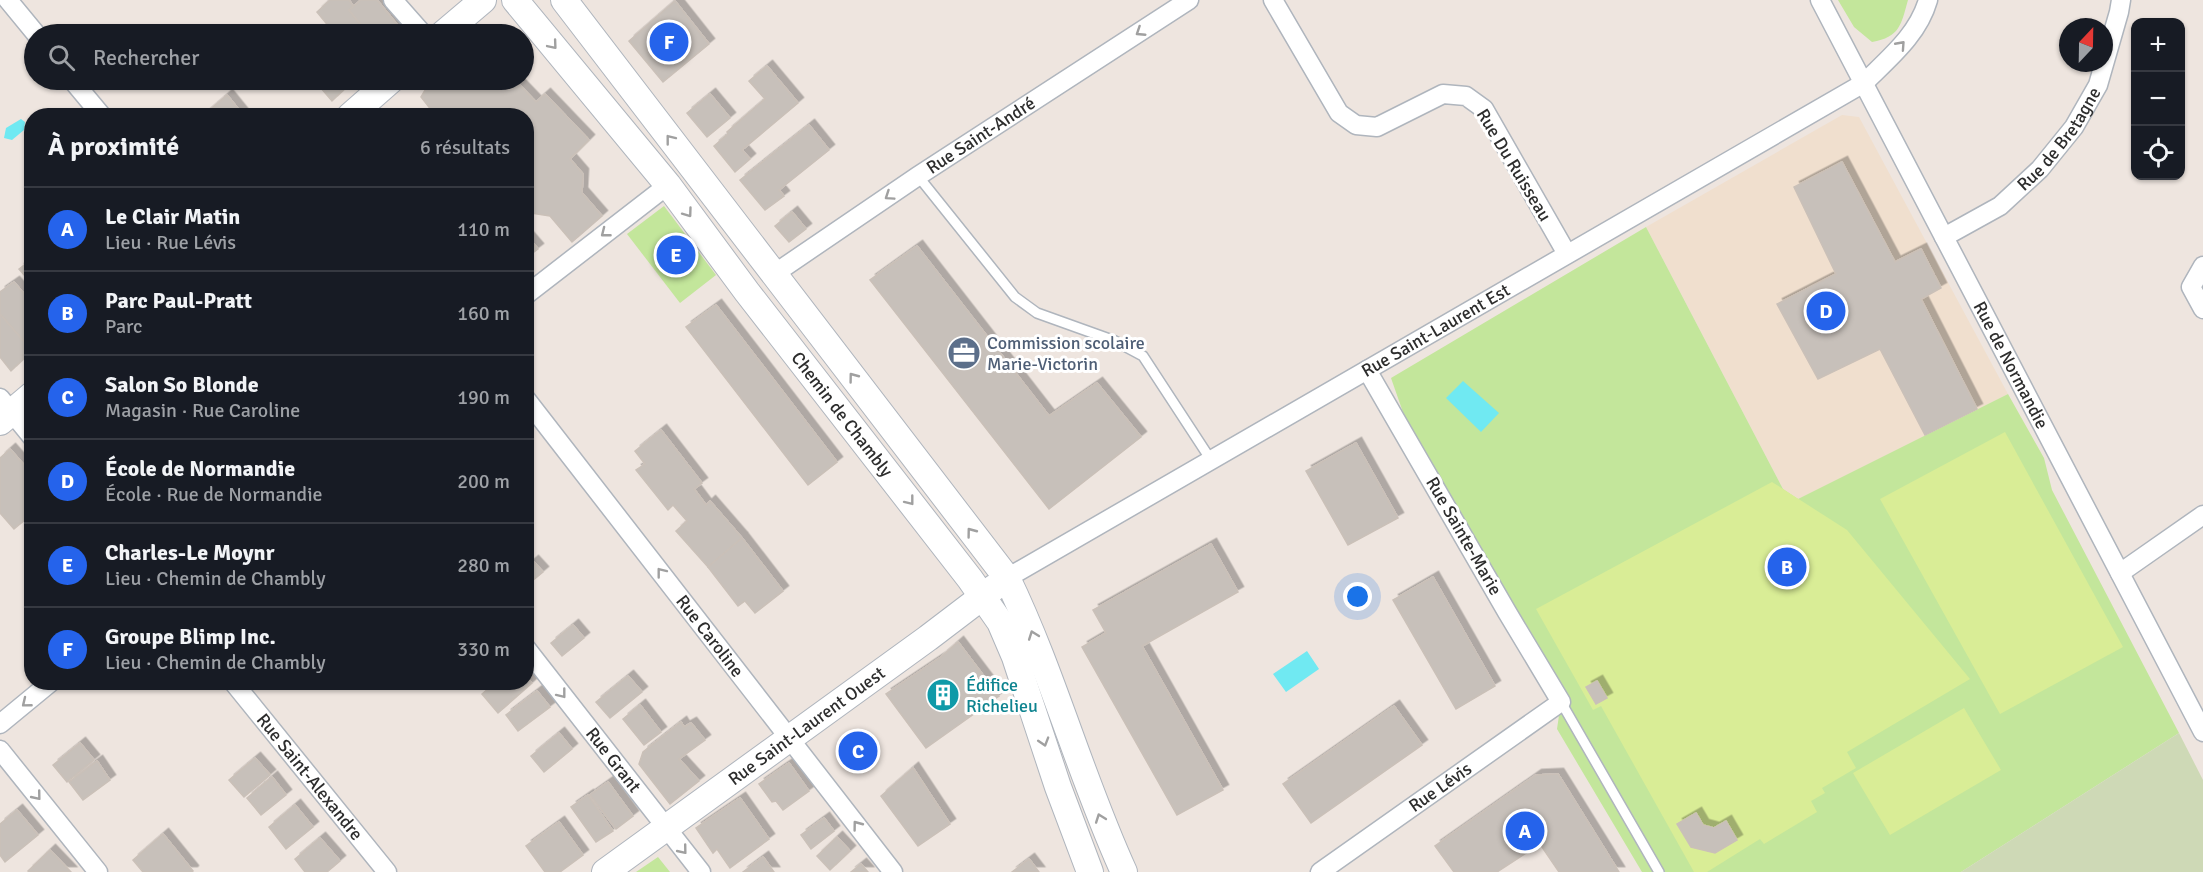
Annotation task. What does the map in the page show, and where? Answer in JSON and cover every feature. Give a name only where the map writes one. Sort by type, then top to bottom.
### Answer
[{"type":"main road","points":[[455,24],[483,0]]},
{"type":"main road","name":"Chemin de Chambly","points":[[515,0],[668,185],[747,292],[1000,622],[1016,657],[1058,787],[1090,872]]},
{"type":"main road","name":"Chemin de Chambly","points":[[564,0],[1007,578],[1028,622],[1105,831],[1124,872]]},
{"type":"main road","points":[[359,108],[380,90]]},
{"type":"main road","points":[[4,411],[24,400]]},
{"type":"main road","name":"Rue Saint-Laurent Ouest","points":[[605,872],[790,739],[1007,578]]},
{"type":"street","points":[[8,0],[28,24]]},
{"type":"street","points":[[393,0],[414,24]]},
{"type":"street","name":"Rue Saint-André","points":[[774,274],[918,176],[1189,0]]},
{"type":"street","name":"Rue Du Ruisseau","points":[[1273,0],[1339,112],[1356,125],[1377,127],[1443,94],[1466,96],[1484,109],[1567,254]]},
{"type":"street","name":"Rue de Normandie","points":[[1820,0],[2203,732]]},
{"type":"street","name":"Rue Saint-Laurent Est","points":[[1007,578],[1864,83],[1905,43],[1928,0]]},
{"type":"street","name":"Rue de Bretagne","points":[[1944,237],[2000,206],[2040,169],[2074,127],[2098,85],[2120,12],[2121,0]]},
{"type":"street","points":[[80,90],[95,108]]},
{"type":"street","points":[[534,289],[668,185]]},
{"type":"street","points":[[2203,266],[2191,287],[2203,309]]},
{"type":"street","name":"Rue Sainte-Marie","points":[[1367,370],[1561,702]]},
{"type":"street","name":"Rue Caroline","points":[[534,409],[893,872]]},
{"type":"street","points":[[4,411],[24,430]]},
{"type":"street","points":[[2120,573],[2203,514]]},
{"type":"street","name":"Rue Grant","points":[[534,658],[701,872]]},
{"type":"street","points":[[0,724],[41,690]]},
{"type":"street","name":"Rue Saint-Alexandre","points":[[239,690],[387,872]]},
{"type":"street","name":"Rue Lévis","points":[[1320,872],[1561,702]]},
{"type":"street","points":[[0,750],[98,872]]},
{"type":"lane","points":[[918,176],[1015,297],[1037,313],[1115,340],[1143,356],[1211,460]]},
{"type":"lane","points":[[1561,702],[1659,872]]},
{"type":"shaded area","points":[[1842,115],[1859,117],[2008,394],[1799,499],[1783,489],[1646,227]]},
{"type":"green space","points":[[1838,0],[1908,0],[1901,23],[1894,33],[1872,42],[1854,27]]},
{"type":"green space","points":[[664,206],[716,275],[680,303],[627,234]]},
{"type":"green space","points":[[1646,227],[1783,489],[1798,499],[2008,394],[2044,458],[2052,490],[2179,733],[1961,872],[1642,872],[1557,729],[1561,702],[1419,458],[1391,378]]},
{"type":"green space","points":[[2005,432],[2123,647],[2000,714],[1880,499]]},
{"type":"green space","points":[[1772,482],[1847,530],[1970,679],[1847,752],[1856,768],[1822,788],[1825,793],[1811,801],[1817,812],[1764,844],[1760,839],[1707,872],[1694,872],[1601,706],[1593,710],[1536,609]]},
{"type":"green space","points":[[1964,708],[2001,770],[1890,835],[1853,773]]},
{"type":"green space","points":[[2179,733],[2203,780],[2203,872],[1961,872]]},
{"type":"green space","points":[[658,857],[670,872],[636,872]]},
{"type":"water","points":[[21,119],[24,121],[24,130],[12,140],[4,138],[6,128]]},
{"type":"water","points":[[1463,381],[1499,413],[1481,432],[1446,398]]},
{"type":"water","points":[[1307,651],[1319,669],[1286,692],[1273,674]]},
{"type":"building","points":[[330,0],[349,0],[354,7],[349,10],[360,24],[327,24],[317,12]]},
{"type":"building","points":[[361,0],[377,0],[397,24],[360,24],[349,10]]},
{"type":"building","points":[[675,1],[709,44],[663,82],[629,41]]},
{"type":"building","points":[[767,66],[798,103],[742,150],[750,159],[735,172],[714,146],[765,99],[749,81]]},
{"type":"building","points":[[323,90],[344,90],[332,101]]},
{"type":"building","points":[[425,90],[525,90],[536,102],[545,94],[589,140],[570,159],[583,174],[582,193],[602,216],[572,242],[550,216],[534,213],[534,108],[430,108],[421,97]]},
{"type":"building","points":[[710,94],[730,118],[707,137],[687,113]]},
{"type":"building","points":[[227,95],[238,108],[212,108]]},
{"type":"building","points":[[809,125],[829,150],[779,190],[784,196],[765,210],[740,180]]},
{"type":"building","points":[[1842,162],[1895,262],[1921,249],[1941,288],[1921,299],[1977,409],[1925,435],[1880,349],[1818,379],[1777,304],[1836,274],[1794,187]]},
{"type":"building","points":[[792,212],[806,229],[789,242],[775,226]]},
{"type":"building","name":"Commission scolaire Marie-Victorin","points":[[917,246],[1049,416],[1097,383],[1141,437],[1049,509],[870,280]]},
{"type":"building","points":[[24,265],[24,275],[19,269]]},
{"type":"building","points":[[14,282],[24,294],[24,342],[0,314],[0,292]]},
{"type":"building","points":[[716,305],[837,462],[808,485],[686,327]]},
{"type":"building","points":[[0,314],[24,342],[24,359],[11,371],[0,357]]},
{"type":"building","points":[[661,430],[702,483],[694,489],[706,505],[710,501],[742,538],[708,567],[676,531],[687,521],[673,505],[668,510],[636,470],[645,464],[635,451]]},
{"type":"building","points":[[1356,443],[1398,518],[1348,545],[1306,471]]},
{"type":"building","points":[[10,449],[24,465],[24,521],[14,529],[0,513],[0,458]]},
{"type":"building","points":[[742,538],[783,591],[755,613],[745,601],[738,606],[708,567]]},
{"type":"building","points":[[1211,544],[1238,592],[1142,646],[1223,790],[1177,815],[1082,647],[1106,633],[1093,610]]},
{"type":"building","points":[[534,562],[543,572],[534,579]]},
{"type":"building","points":[[1433,577],[1495,686],[1456,709],[1393,600]]},
{"type":"building","points":[[573,625],[584,638],[562,656],[551,643]]},
{"type":"building","name":"Édifice Richelieu","points":[[958,642],[999,696],[926,748],[886,694],[941,657]]},
{"type":"building","points":[[628,676],[642,692],[610,718],[596,702]]},
{"type":"building","points":[[1597,681],[1607,698],[1596,704],[1586,687]]},
{"type":"building","points":[[487,690],[524,690],[498,713],[482,694]]},
{"type":"building","points":[[537,691],[550,707],[518,731],[506,715]]},
{"type":"building","points":[[640,705],[661,732],[644,745],[623,719]]},
{"type":"building","points":[[1394,706],[1422,745],[1311,823],[1283,784]]},
{"type":"building","points":[[681,722],[684,727],[691,723],[705,740],[679,759],[699,781],[670,804],[639,764],[643,752]]},
{"type":"building","points":[[559,733],[572,749],[544,772],[531,756]]},
{"type":"building","points":[[860,739],[870,753],[856,762],[847,750]]},
{"type":"building","points":[[80,743],[94,760],[67,782],[53,765]]},
{"type":"building","points":[[255,758],[270,775],[244,797],[229,780]]},
{"type":"building","points":[[97,761],[110,780],[83,800],[69,782]]},
{"type":"building","points":[[789,763],[809,791],[783,810],[776,801],[772,802],[759,784]]},
{"type":"building","points":[[913,768],[950,824],[918,846],[881,796]]},
{"type":"building","points":[[1558,774],[1619,872],[1559,872],[1540,844],[1497,872],[1454,872],[1435,846],[1536,775]]},
{"type":"building","points":[[272,777],[286,795],[261,815],[247,798]]},
{"type":"building","points":[[608,782],[633,816],[616,829],[590,795]]},
{"type":"building","points":[[588,795],[613,831],[596,842],[571,807]]},
{"type":"building","points":[[740,798],[769,839],[730,868],[717,849],[713,853],[696,828]]},
{"type":"building","points":[[295,805],[313,827],[286,849],[269,827]]},
{"type":"building","points":[[17,810],[38,835],[5,862],[0,855],[0,824]]},
{"type":"building","points":[[1696,813],[1703,825],[1714,828],[1726,821],[1737,840],[1715,853],[1691,847],[1677,824]]},
{"type":"building","points":[[824,818],[834,831],[811,849],[801,835]]},
{"type":"building","points":[[559,822],[583,855],[560,872],[545,872],[526,846]]},
{"type":"building","points":[[163,834],[192,872],[143,872],[133,860]]},
{"type":"building","points":[[837,837],[850,851],[830,870],[817,856]]},
{"type":"building","points":[[320,838],[340,861],[327,872],[305,872],[295,859]]},
{"type":"building","points":[[50,850],[71,872],[28,871]]},
{"type":"building","points":[[763,857],[774,872],[743,872]]},
{"type":"building","points":[[1029,859],[1039,872],[1012,872]]},
{"type":"building","points":[[861,864],[868,872],[851,872]]},
{"type":"place","name":"Groupe Blimp Inc.","points":[[669,42]]},
{"type":"place","name":"Charles-Le Moynr","points":[[676,255]]},
{"type":"place","name":"École de Normandie","points":[[1826,311]]},
{"type":"place","name":"Commission scolaire Marie-Victorin","points":[[964,353]]},
{"type":"place","name":"Parc Paul-Pratt","points":[[1787,567]]},
{"type":"place","name":"Édifice Richelieu","points":[[943,695]]},
{"type":"place","name":"Salon So Blonde","points":[[858,751]]},
{"type":"place","name":"Le Clair Matin","points":[[1525,831]]}]
